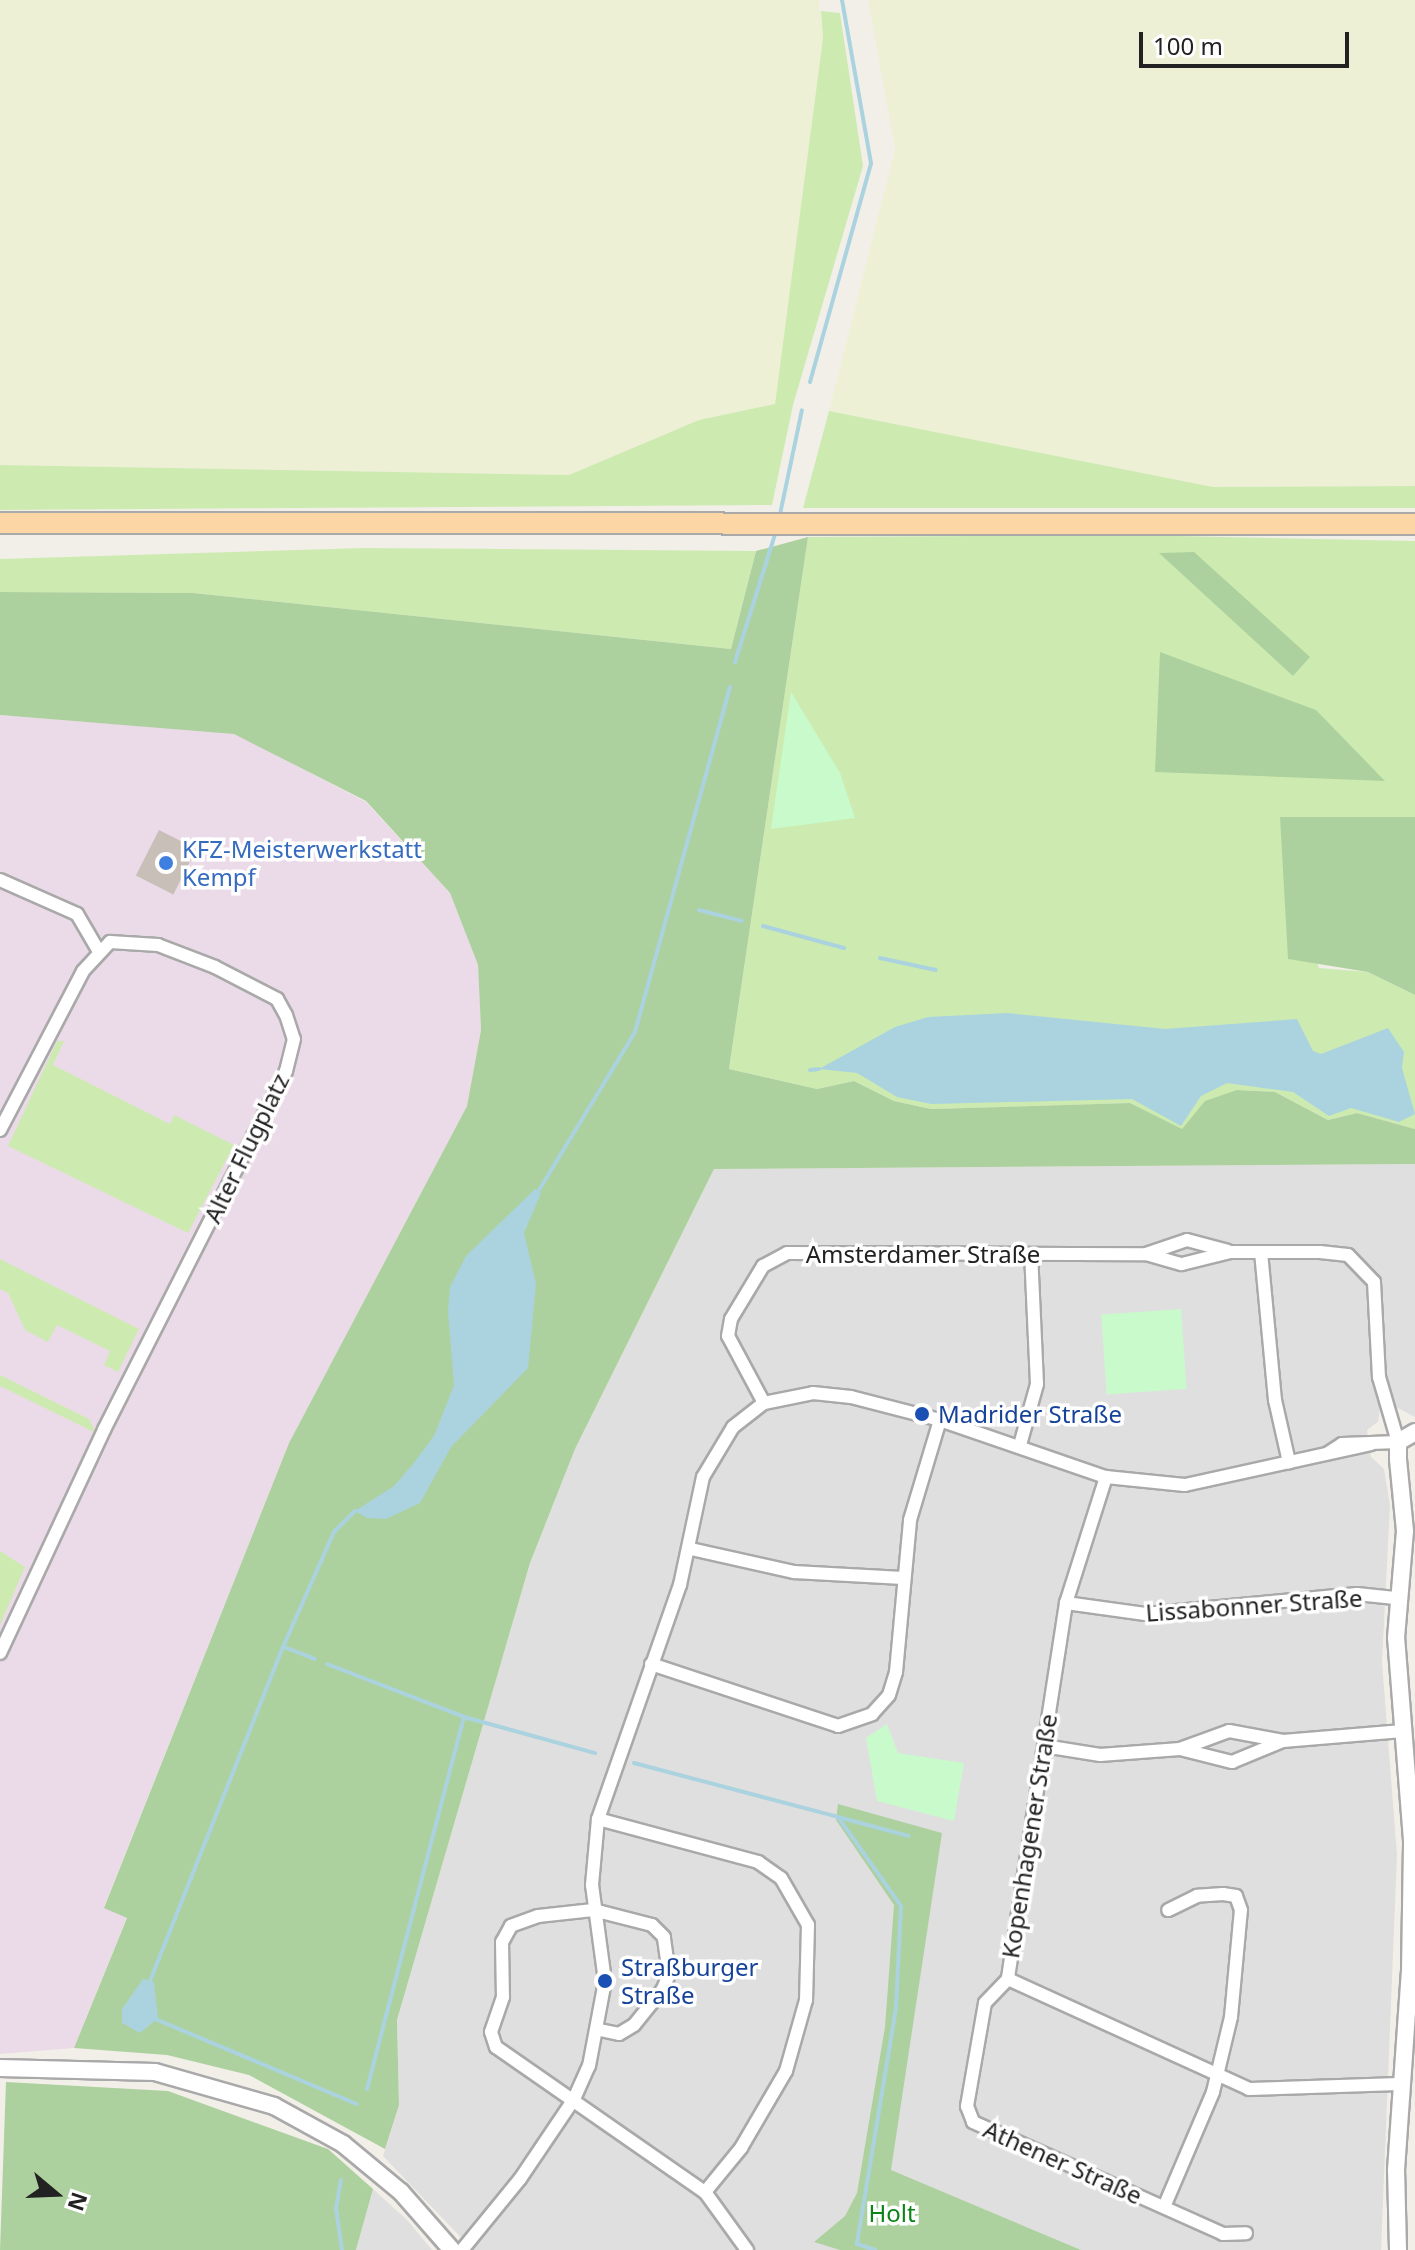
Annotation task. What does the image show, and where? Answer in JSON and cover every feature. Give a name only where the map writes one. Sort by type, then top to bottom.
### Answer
[{"type":"main road","points":[[0,523],[1415,524]]},
{"type":"main road","points":[[1327,524],[1348,534],[1415,534]]},
{"type":"street","points":[[0,880],[77,914],[98,950],[0,1130]]},
{"type":"street","name":"Alter Flugplatz","points":[[0,1653],[286,1071],[294,1039],[277,999],[215,967],[146,943],[110,942],[98,950]]},
{"type":"street","name":"Amsterdamer Straße","points":[[1146,1254],[1187,1240],[1230,1252]]},
{"type":"street","name":"Amsterdamer Straße","points":[[764,1403],[728,1336],[731,1319],[773,1258],[1146,1254],[1182,1264],[1230,1252],[1348,1255],[1365,1268],[1378,1301],[1386,1416],[1398,1442]]},
{"type":"street","points":[[1261,1252],[1275,1400],[1289,1462]]},
{"type":"street","points":[[1020,1445],[1037,1384],[1031,1254]]},
{"type":"street","points":[[462,2250],[490,2222],[574,2099],[600,2030],[605,1981],[593,1910],[598,1819],[691,1549],[711,1457],[733,1427],[764,1403],[813,1393],[940,1420],[1106,1477],[1185,1485],[1371,1444],[1398,1442],[1415,1432]]},
{"type":"street","points":[[651,1664],[807,1718],[855,1723],[889,1695],[910,1520],[940,1420]]},
{"type":"street","points":[[1398,1442],[1405,1531],[1395,1598],[1412,1882],[1400,2084],[1398,2250]]},
{"type":"street","name":"Kopenhagener Straße","points":[[1106,1477],[1066,1603],[1008,1979],[1249,2089],[1400,2084]]},
{"type":"street","points":[[691,1549],[794,1572],[903,1578]]},
{"type":"street","name":"Lissabonner Straße","points":[[1066,1603],[1145,1614],[1357,1594],[1395,1598]]},
{"type":"street","points":[[1044,1746],[1100,1755],[1180,1749],[1229,1731],[1283,1741],[1403,1731]]},
{"type":"street","points":[[1180,1749],[1232,1762],[1283,1741]]},
{"type":"street","points":[[598,1819],[758,1862],[781,1878],[808,1925],[806,2000],[786,2071],[741,2148],[705,2192]]},
{"type":"street","name":"Athener Straße","points":[[1164,2207],[1216,2075],[1231,2017],[1241,1910],[1236,1896],[1223,1894],[1197,1896],[1168,1910]]},
{"type":"street","points":[[600,2030],[619,2034],[634,2025],[669,1974],[664,1937],[652,1925],[593,1910],[538,1916],[511,1926],[502,1942],[503,1997],[491,2032],[496,2047],[532,2077],[574,2099],[705,2192],[747,2250]]},
{"type":"street","name":"Athener Straße","points":[[1008,1979],[985,2003],[967,2106],[973,2122],[1223,2234],[1246,2233]]},
{"type":"street","points":[[0,2068],[155,2072],[274,2106],[343,2144],[401,2192],[452,2250]]},
{"type":"shaded area","points":[[0,715],[234,733],[366,802],[450,893],[478,965],[481,1030],[467,1106],[289,1443],[104,1907],[127,1917],[74,2048],[0,2054]]},
{"type":"shaded area","points":[[1415,1164],[1415,1417],[1394,1406],[1380,1409],[1378,1422],[1367,1430],[1371,1457],[1384,1469],[1390,1506],[1382,1662],[1397,1855],[1381,2250],[473,2250],[383,2156],[399,2105],[397,2020],[530,1563],[575,1449],[714,1169]]},
{"type":"shaded area","points":[[373,2189],[408,2221],[432,2250],[356,2250]]},
{"type":"green space","points":[[0,0],[819,0],[823,38],[775,404],[699,420],[569,475],[0,465]]},
{"type":"green space","points":[[868,0],[1415,0],[1415,486],[1213,487],[829,411],[895,149]]},
{"type":"green space","points":[[821,11],[840,13],[863,166],[793,405],[772,505],[0,510],[0,465],[569,475],[699,420],[775,404],[823,38]]},
{"type":"green space","points":[[829,411],[1213,487],[1415,486],[1415,508],[803,508]]},
{"type":"green space","points":[[1129,535],[1415,541],[1415,817],[1281,817],[1319,968],[1368,972],[1415,995],[1415,1129],[1357,1113],[1328,1120],[1275,1092],[1237,1090],[1182,1130],[1130,1103],[931,1109],[894,1101],[854,1081],[817,1089],[729,1069],[808,537]]},
{"type":"green space","points":[[808,537],[729,1069],[817,1089],[854,1081],[894,1101],[931,1109],[1130,1103],[1182,1129],[1205,1101],[1237,1090],[1275,1092],[1328,1120],[1357,1113],[1415,1129],[1415,1164],[714,1169],[575,1449],[530,1563],[397,2020],[399,2105],[385,2149],[249,2075],[167,2055],[74,2048],[127,1918],[104,1908],[289,1443],[467,1106],[481,1030],[478,965],[450,893],[366,801],[234,734],[0,715],[0,592],[193,593],[731,649],[756,551]]},
{"type":"green space","points":[[365,548],[756,551],[731,649],[193,593],[0,592],[0,559]]},
{"type":"green space","points":[[1194,552],[1310,657],[1293,676],[1159,553]]},
{"type":"green space","points":[[1160,652],[1316,710],[1385,781],[1155,772]]},
{"type":"green space","points":[[791,692],[840,773],[855,818],[771,829]]},
{"type":"green space","points":[[1280,817],[1415,817],[1415,995],[1368,972],[1288,959]]},
{"type":"green space","points":[[57,1041],[64,1041],[53,1065],[170,1124],[174,1115],[234,1145],[188,1233],[8,1146]]},
{"type":"green space","points":[[0,1259],[139,1329],[118,1372],[104,1365],[110,1351],[57,1325],[48,1342],[25,1330],[8,1293],[0,1289]]},
{"type":"green space","points":[[1181,1309],[1187,1389],[1107,1394],[1101,1315]]},
{"type":"green space","points":[[0,1375],[89,1419],[96,1433],[0,1386]]},
{"type":"green space","points":[[0,1551],[25,1567],[0,1625]]},
{"type":"green space","points":[[887,1724],[898,1753],[964,1763],[954,1821],[877,1801],[866,1738]]},
{"type":"green space","name":"Holt","points":[[838,1804],[942,1833],[891,2170],[1081,2250],[840,2250],[814,2242],[845,2216],[857,2193],[885,2027],[894,1905],[836,1820]]},
{"type":"green space","points":[[6,2082],[168,2091],[328,2149],[373,2189],[356,2250],[0,2250]]},
{"type":"water","points":[[1007,1013],[1165,1029],[1297,1019],[1313,1051],[1321,1054],[1388,1028],[1404,1052],[1402,1068],[1415,1114],[1399,1122],[1351,1108],[1329,1116],[1293,1092],[1227,1083],[1201,1096],[1181,1126],[1132,1099],[931,1104],[897,1097],[857,1073],[819,1069],[895,1027],[928,1017]]},
{"type":"water","points":[[535,1189],[541,1193],[524,1233],[536,1284],[528,1368],[451,1447],[420,1503],[386,1519],[367,1518],[355,1511],[394,1486],[413,1464],[434,1436],[454,1385],[448,1311],[450,1287],[466,1256]]},
{"type":"water","points":[[143,1979],[154,1982],[158,2018],[140,2033],[122,2023],[122,2009]]},
{"type":"building","name":"KFZ-Meisterwerkstatt Kempf","points":[[159,830],[196,849],[173,895],[136,875]]},
{"type":"waterway","points":[[810,382],[871,163],[842,0]]},
{"type":"waterway","points":[[779,519],[802,410]]},
{"type":"waterway","points":[[735,662],[776,531]]},
{"type":"waterway","points":[[539,1190],[635,1032],[730,687]]},
{"type":"waterway","points":[[699,910],[742,921]]},
{"type":"waterway","points":[[763,926],[844,948]]},
{"type":"waterway","points":[[880,958],[936,970]]},
{"type":"waterway","points":[[810,1070],[819,1069]]},
{"type":"waterway","points":[[148,1986],[283,1647],[334,1532],[355,1511]]},
{"type":"waterway","points":[[284,1647],[315,1659]]},
{"type":"waterway","points":[[327,1664],[464,1717],[595,1753]]},
{"type":"waterway","points":[[367,2089],[464,1717]]},
{"type":"waterway","points":[[634,1763],[838,1817],[901,1906],[896,2008],[857,2244],[875,2250]]},
{"type":"waterway","points":[[838,1817],[909,1836]]},
{"type":"waterway","points":[[153,2018],[357,2104]]},
{"type":"waterway","points":[[341,2180],[336,2208],[342,2250]]},
{"type":"place","name":"KFZ-Meisterwerkstatt Kempf","points":[[166,863]]},
{"type":"place","name":"Madrider Straße","points":[[922,1414]]},
{"type":"place","name":"Straßburger Straße","points":[[605,1981]]}]
